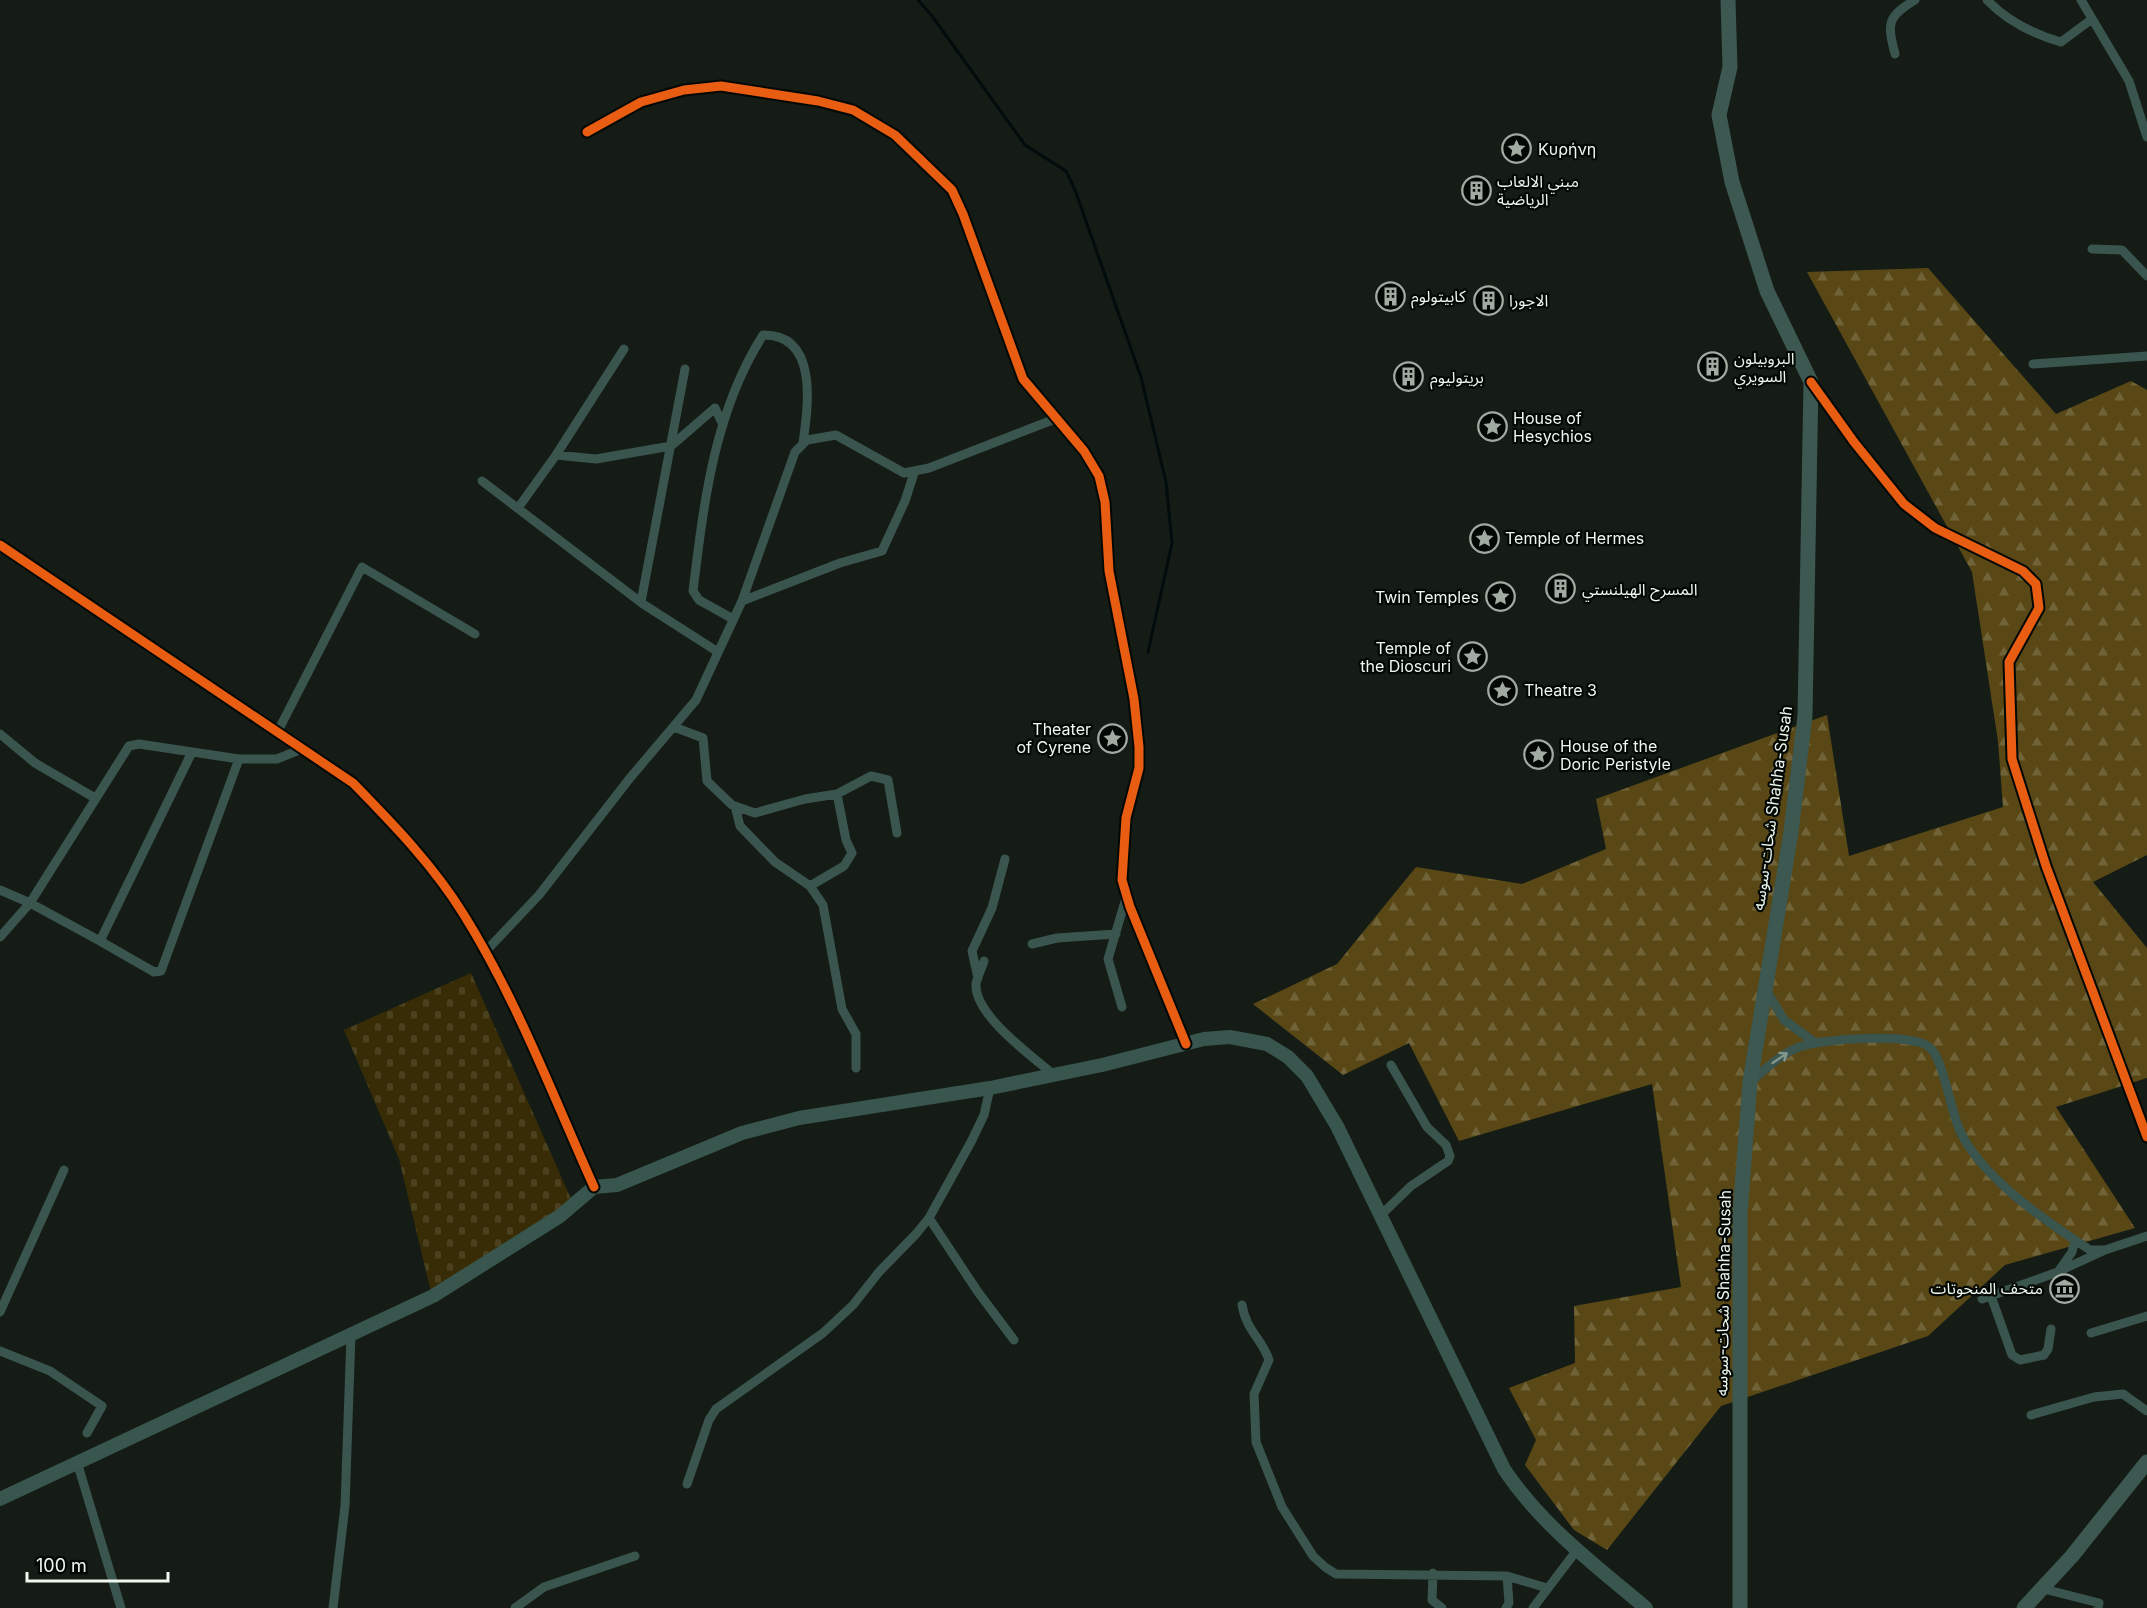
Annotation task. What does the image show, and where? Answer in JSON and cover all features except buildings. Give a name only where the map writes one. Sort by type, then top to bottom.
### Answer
[{"type":"main road","name":"شحات-سوسه Shahha-Susah","points":[[1728,0],[1730,67],[1719,116],[1732,182],[1767,291],[1811,382],[1805,716],[1791,832],[1750,1083],[1740,1214],[1739,1606]]},
{"type":"main road","points":[[0,1499],[433,1296],[560,1216],[594,1187],[617,1185],[723,1139],[761,1127],[868,1106],[990,1088],[1186,1044],[1218,1038],[1246,1039],[1267,1044],[1288,1057],[1323,1100],[1504,1469],[1530,1505],[1577,1550],[1646,1608]]},
{"type":"main road","points":[[2024,1608],[2044,1588],[2147,1462]]},
{"type":"street","points":[[1895,54],[1888,29],[1895,12],[1915,0]]},
{"type":"street","points":[[1987,0],[2001,14],[2039,36],[2061,42],[2092,19]]},
{"type":"street","points":[[2081,0],[2129,81],[2147,137]]},
{"type":"street","points":[[587,132],[641,102],[684,90],[721,86],[818,101],[854,110],[895,135],[952,190],[1023,379],[1093,462],[1099,476],[1105,502],[1109,571],[1134,699],[1139,747],[1139,768],[1126,818],[1122,880],[1126,898],[1186,1044]]},
{"type":"street","points":[[2091,249],[2122,250],[2147,276]]},
{"type":"street","points":[[486,951],[539,895],[630,778],[696,700],[742,601],[795,452],[803,442],[808,392],[805,369],[793,346],[781,338],[767,334],[763,334],[745,363],[707,480],[693,591],[699,600],[733,619]]},
{"type":"street","points":[[518,508],[624,349]]},
{"type":"street","points":[[2033,364],[2147,356]]},
{"type":"street","points":[[641,602],[685,369]]},
{"type":"street","points":[[1811,382],[1854,442],[1904,504],[1935,528],[2023,571],[2036,584],[2039,608],[2009,662],[2012,759],[2046,866],[2147,1137]]},
{"type":"street","points":[[555,455],[596,459],[671,446],[715,408],[723,425]]},
{"type":"street","points":[[803,442],[836,435],[897,470],[914,473],[1055,419]]},
{"type":"street","points":[[742,601],[840,563],[882,551],[905,501],[914,473]]},
{"type":"street","points":[[482,481],[641,602],[718,652]]},
{"type":"street","points":[[0,545],[304,748],[353,783],[398,829],[437,876],[486,951],[594,1187]]},
{"type":"street","points":[[278,731],[362,567],[475,634]]},
{"type":"street","points":[[675,727],[703,738],[707,782],[735,806],[755,813],[805,799],[837,794],[871,776],[888,780],[897,833]]},
{"type":"street","points":[[0,734],[35,763],[95,798]]},
{"type":"street","points":[[0,937],[30,903],[129,746],[139,744],[239,759],[277,759],[304,748]]},
{"type":"street","points":[[100,941],[192,752]]},
{"type":"street","points":[[0,890],[30,903],[154,972],[161,971],[239,759]]},
{"type":"street","points":[[810,886],[844,866],[852,853],[846,840],[837,794]]},
{"type":"street","points":[[735,806],[740,826],[775,862],[810,886],[823,905],[842,1009],[856,1034],[856,1068]]},
{"type":"street","points":[[978,978],[972,951],[992,908],[1005,859]]},
{"type":"street","points":[[1122,1007],[1108,959],[1126,898]]},
{"type":"street","points":[[1032,944],[1057,938],[1116,934]]},
{"type":"street","points":[[984,961],[976,984],[982,1006],[1012,1040],[1054,1075]]},
{"type":"street","points":[[1765,988],[1784,1020],[1814,1042]]},
{"type":"street","points":[[1750,1083],[1780,1057],[1814,1042],[1900,1039],[1928,1046],[1939,1064],[1951,1111],[1962,1135],[1981,1164],[2012,1192],[2075,1240],[2090,1250],[2105,1250]]},
{"type":"street","points":[[1381,1215],[1411,1186],[1448,1161],[1450,1156],[1446,1145],[1427,1127],[1391,1065]]},
{"type":"street","points":[[687,1484],[702,1447],[709,1420],[716,1409],[823,1333],[853,1305],[879,1272],[929,1218],[984,1115],[990,1088]]},
{"type":"street","points":[[0,1312],[64,1170]]},
{"type":"street","points":[[929,1218],[978,1292],[1014,1340]]},
{"type":"street","points":[[2051,1329],[2048,1349],[2044,1355],[2020,1360],[2012,1355],[1986,1298],[2055,1273],[2105,1250],[2146,1238]]},
{"type":"street","points":[[2055,1273],[2066,1263],[2075,1240]]},
{"type":"street","points":[[1242,1305],[1245,1319],[1269,1360],[1254,1394],[1256,1442],[1282,1507],[1313,1556],[1336,1574],[1432,1573],[1507,1576],[1547,1588]]},
{"type":"street","points":[[2091,1333],[2147,1316]]},
{"type":"street","points":[[333,1608],[345,1506],[351,1335]]},
{"type":"street","points":[[0,1351],[50,1371],[102,1406],[87,1433]]},
{"type":"street","points":[[2031,1415],[2094,1397],[2123,1394],[2147,1411]]},
{"type":"street","points":[[77,1462],[121,1608]]},
{"type":"street","points":[[1533,1608],[1577,1550]]},
{"type":"street","points":[[514,1608],[544,1587],[635,1556]]},
{"type":"street","points":[[1432,1573],[1432,1600],[1442,1608]]},
{"type":"street","points":[[1506,1608],[1509,1603],[1507,1576]]},
{"type":"street","points":[[2044,1588],[2099,1603],[2098,1608]]},
{"type":"green space","points":[[1928,268],[2056,414],[2131,381],[2147,390],[2147,855],[2093,882],[2147,948],[2147,1078],[2056,1107],[2135,1228],[2005,1265],[1928,1336],[1721,1406],[1607,1550],[1574,1530],[1525,1465],[1536,1440],[1509,1388],[1575,1363],[1574,1306],[1681,1287],[1652,1084],[1459,1141],[1409,1043],[1343,1075],[1253,1004],[1337,964],[1416,867],[1522,884],[1606,849],[1596,799],[1827,715],[1849,856],[2003,807],[1998,741],[1972,572],[1807,272]]},
{"type":"green space","points":[[471,973],[572,1201],[431,1292],[399,1159],[344,1030]]},
{"type":"waterway","points":[[918,0],[1025,145],[1066,171],[1075,190],[1141,377],[1166,482],[1172,543],[1148,652]]},
{"type":"cycle path","points":[[587,132],[641,102],[684,90],[721,86],[818,101],[853,110],[895,135],[952,190],[963,214],[1023,379],[1084,451],[1099,476],[1105,502],[1109,571],[1134,699],[1139,747],[1139,768],[1126,818],[1122,880],[1130,907],[1186,1044]]},
{"type":"cycle path","points":[[1811,382],[1854,442],[1904,504],[1935,528],[2023,571],[2036,584],[2039,608],[2009,662],[2012,759],[2046,866],[2147,1137]]},
{"type":"cycle path","points":[[0,545],[353,783],[398,830],[440,879],[483,947],[518,1014],[594,1187]]},
{"type":"place","name":"Κυρήνη","points":[[1517,149]]},
{"type":"place","name":"مبني الالعاب الرياضية","points":[[1476,190]]},
{"type":"place","name":"كابيتولوم","points":[[1390,296]]},
{"type":"place","name":"الاجورا","points":[[1488,300]]},
{"type":"place","name":"البروبيلون السويري","points":[[1713,367]]},
{"type":"place","name":"بريتوليوم","points":[[1409,377]]},
{"type":"place","name":"House of Hesychios","points":[[1492,427]]},
{"type":"place","name":"Temple of Hermes","points":[[1484,538]]},
{"type":"place","name":"المسرح الهيلنستي","points":[[1561,589]]},
{"type":"place","name":"Twin Temples","points":[[1500,597]]},
{"type":"place","name":"Temple of the Dioscuri","points":[[1472,657]]},
{"type":"place","name":"Theatre 3","points":[[1503,690]]},
{"type":"place","name":"Theater of Cyrene","points":[[1112,738]]},
{"type":"place","name":"House of the Doric Peristyle","points":[[1539,755]]},
{"type":"place","name":"متحف المنحوتات","points":[[2064,1288]]}]
